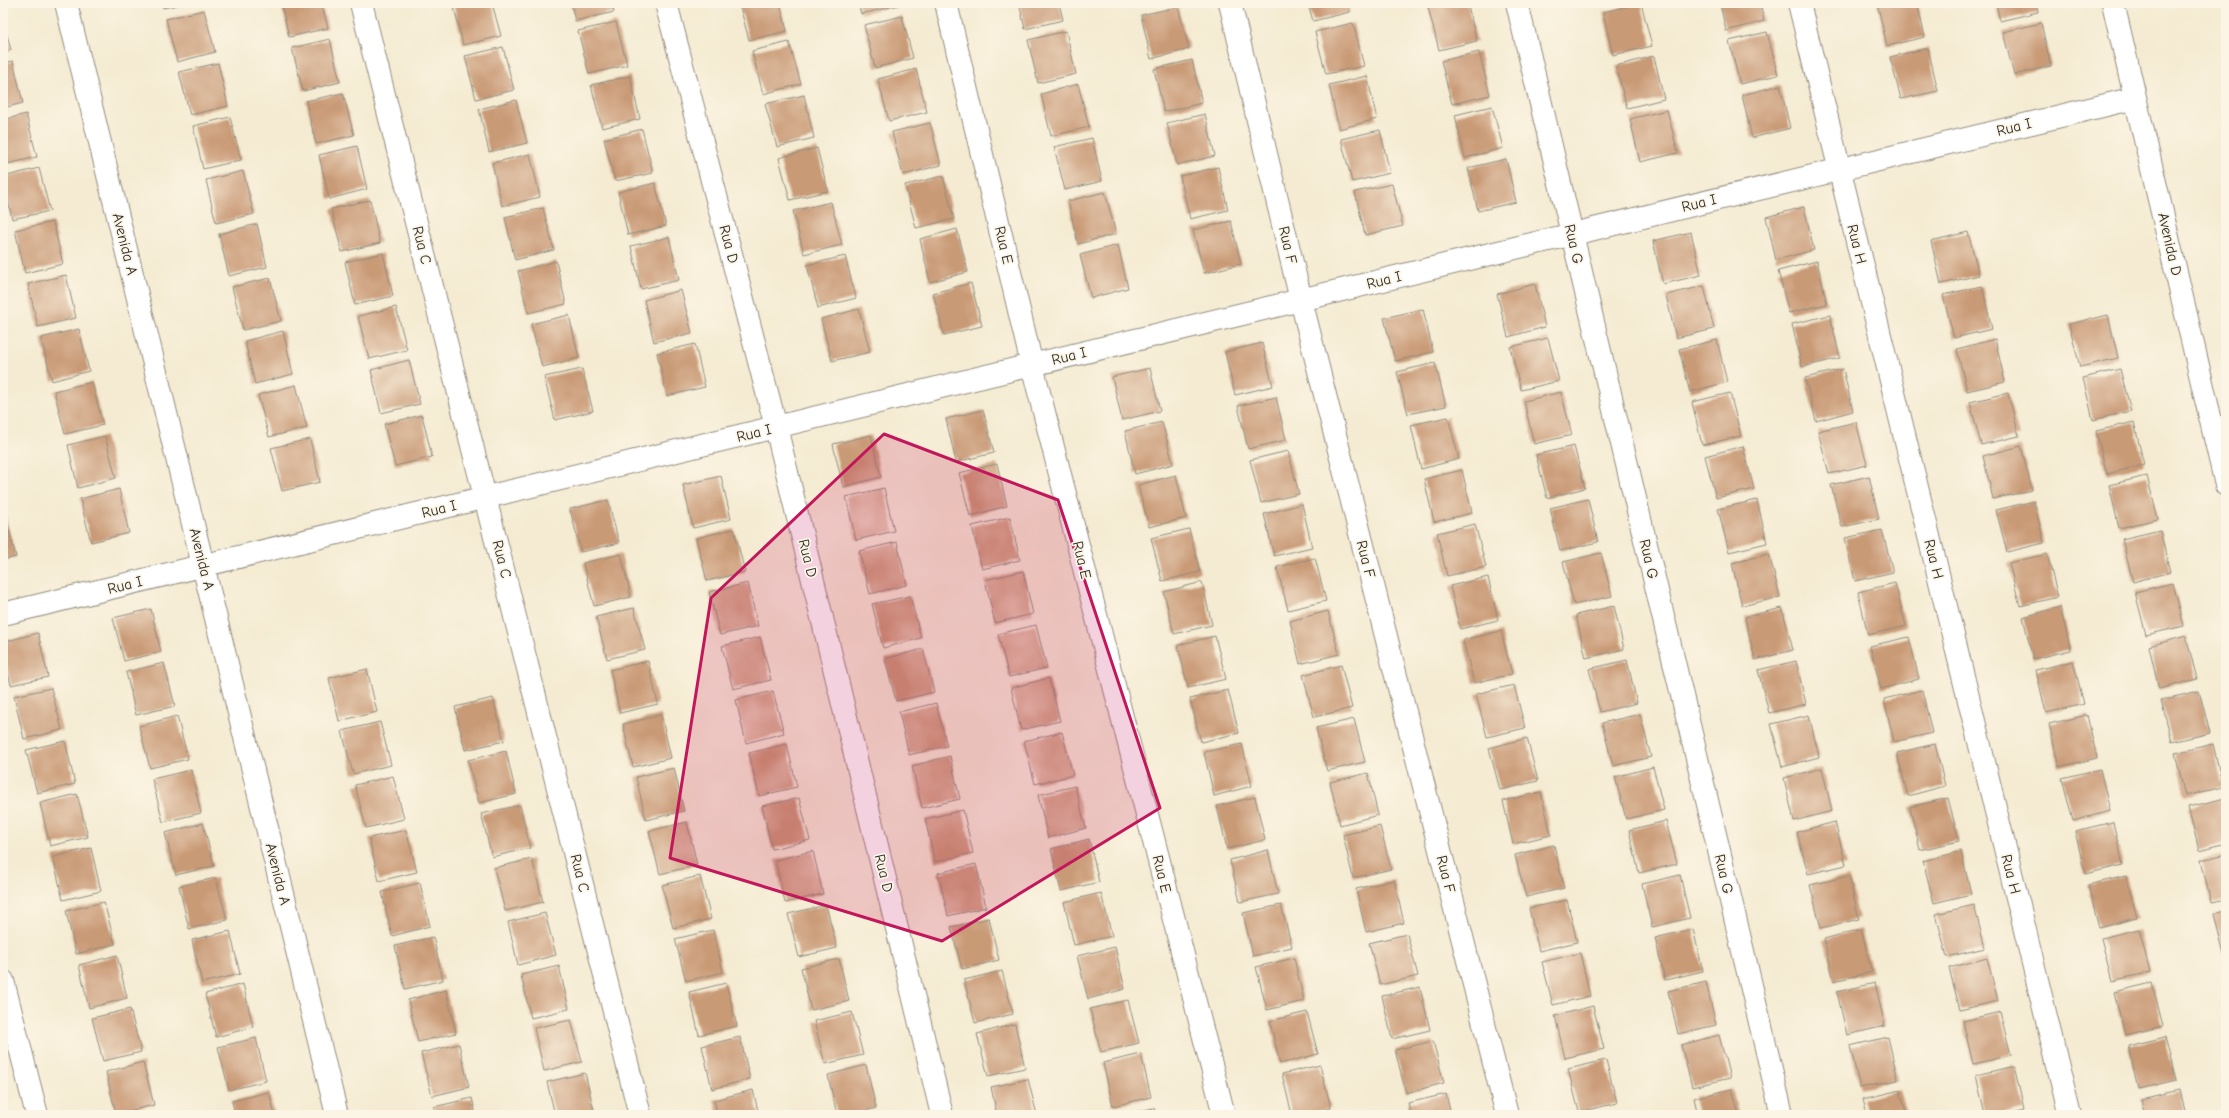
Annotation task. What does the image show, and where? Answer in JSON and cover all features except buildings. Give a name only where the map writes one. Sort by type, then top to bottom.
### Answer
[{"type":"street","name":"Avenida A","points":[[66,3],[337,1115]]},
{"type":"street","name":"Rua C","points":[[362,3],[640,1115]]},
{"type":"street","name":"Rua D","points":[[666,3],[776,427],[942,1115]]},
{"type":"street","name":"Rua E","points":[[946,3],[1032,365],[1224,1115]]},
{"type":"street","name":"Rua F","points":[[1230,3],[1301,300],[1507,1115]]},
{"type":"street","name":"Rua G","points":[[1517,3],[1782,1115]]},
{"type":"street","name":"Rua H","points":[[1799,3],[2070,1115]]},
{"type":"street","name":"Avenida D","points":[[2113,3],[2226,485]]},
{"type":"street","name":"Rua I","points":[[3,614],[2135,98]]},
{"type":"street","points":[[3,981],[37,1115]]},
{"type":"highlighted area","points":[[884,434],[1058,500],[1160,808],[942,941],[670,858],[711,598]]}]
